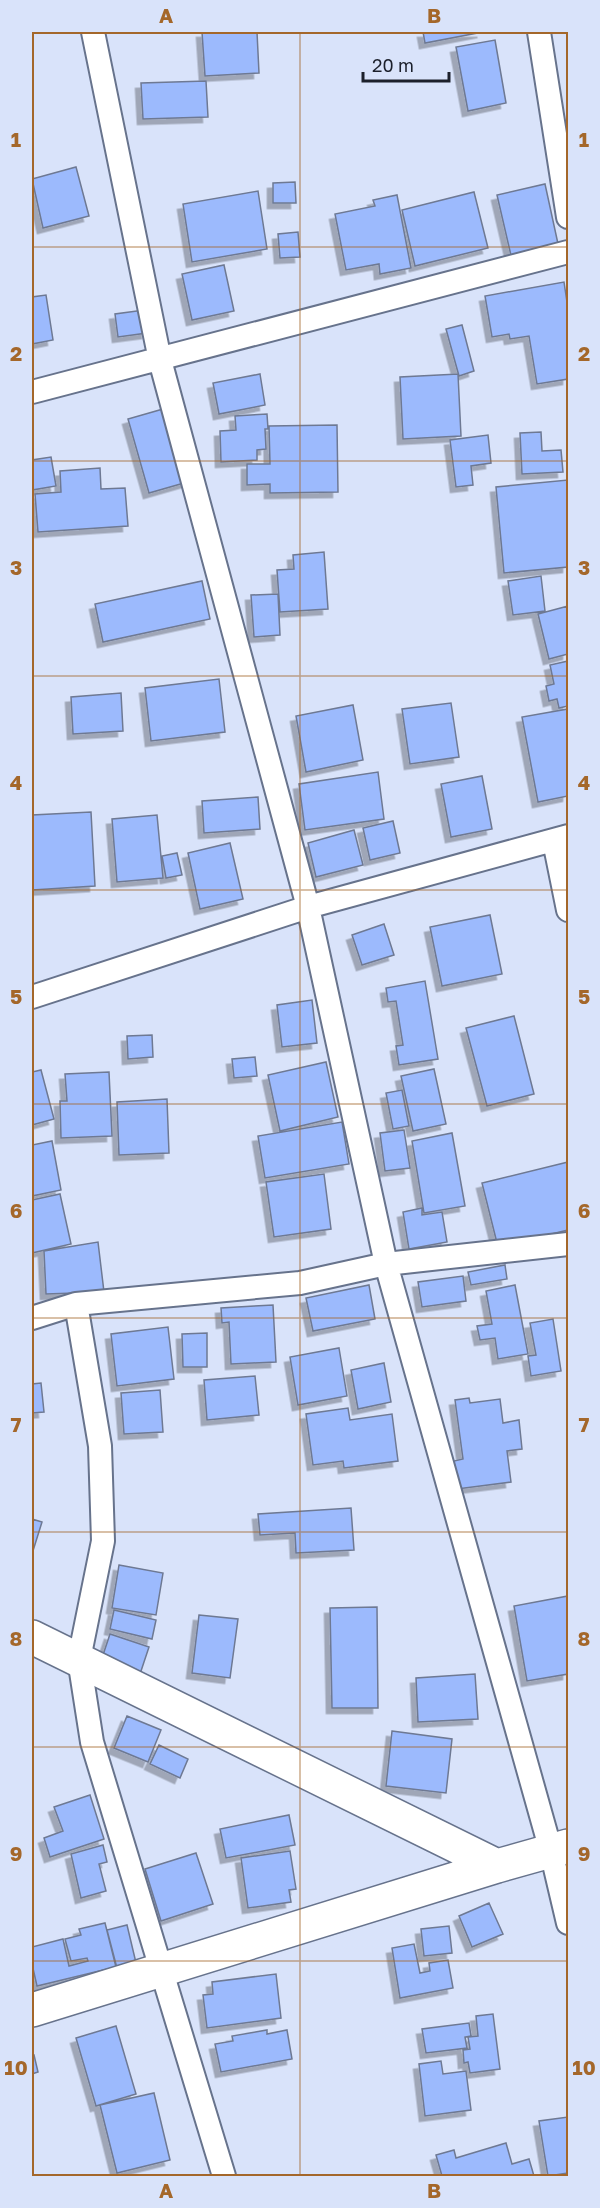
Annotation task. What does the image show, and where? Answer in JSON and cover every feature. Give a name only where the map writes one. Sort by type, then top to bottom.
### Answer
[{"type":"main road","points":[[32,1636],[496,1866]]},
{"type":"main road","points":[[32,2010],[560,1848]]},
{"type":"street","points":[[93,32],[160,360],[308,907],[386,1264],[560,1848],[568,1923]]},
{"type":"street","points":[[539,32],[568,217]]},
{"type":"street","points":[[32,392],[568,252]]},
{"type":"street","points":[[32,997],[308,907],[561,838],[568,910]]},
{"type":"street","points":[[32,1318],[76,1304],[300,1283],[386,1264],[568,1244]]},
{"type":"street","points":[[76,1304],[100,1446],[103,1541],[80,1659],[92,1742],[224,2176]]},
{"type":"building","points":[[202,32],[257,32],[259,73],[205,76]]},
{"type":"building","points":[[423,32],[483,32],[425,43]]},
{"type":"building","points":[[495,40],[506,103],[468,111],[456,47]]},
{"type":"building","points":[[206,81],[208,117],[143,119],[141,83]]},
{"type":"building","points":[[76,167],[89,216],[43,228],[32,179]]},
{"type":"building","points":[[295,182],[296,203],[273,203],[273,183]]},
{"type":"building","points":[[545,184],[560,253],[513,264],[497,195]]},
{"type":"building","points":[[258,191],[267,249],[192,262],[183,204]]},
{"type":"building","points":[[474,192],[488,248],[415,266],[402,210]]},
{"type":"building","points":[[397,195],[411,268],[380,274],[379,264],[346,270],[335,214],[375,206],[373,200]]},
{"type":"building","points":[[298,232],[300,257],[280,258],[278,234]]},
{"type":"building","points":[[224,265],[234,311],[192,320],[182,274]]},
{"type":"building","points":[[564,282],[568,309],[568,379],[537,384],[529,336],[510,339],[509,334],[492,337],[485,296]]},
{"type":"building","points":[[46,295],[53,340],[32,344],[32,297]]},
{"type":"building","points":[[144,310],[147,333],[118,337],[115,314]]},
{"type":"building","points":[[462,325],[474,371],[459,376],[446,329]]},
{"type":"building","points":[[260,374],[265,405],[219,414],[213,383]]},
{"type":"building","points":[[458,374],[461,436],[403,439],[400,377]]},
{"type":"building","points":[[170,407],[191,481],[149,493],[128,419]]},
{"type":"building","points":[[267,414],[266,449],[257,450],[257,460],[221,462],[220,431],[236,430],[235,416]]},
{"type":"building","points":[[337,425],[338,492],[270,493],[270,484],[247,485],[247,464],[270,464],[269,426]]},
{"type":"building","points":[[541,432],[542,451],[561,450],[563,472],[522,474],[520,433]]},
{"type":"building","points":[[488,435],[491,463],[471,466],[473,485],[456,487],[450,440]]},
{"type":"building","points":[[51,457],[56,486],[32,490],[32,460]]},
{"type":"building","points":[[100,468],[101,489],[125,488],[128,526],[38,532],[35,494],[61,492],[60,471]]},
{"type":"building","points":[[568,480],[568,567],[504,573],[496,487]]},
{"type":"building","points":[[324,552],[328,609],[280,612],[277,570],[294,569],[293,555]]},
{"type":"building","points":[[541,576],[545,611],[513,615],[508,581]]},
{"type":"building","points":[[202,581],[210,619],[103,642],[95,604]]},
{"type":"building","points":[[278,594],[280,635],[254,637],[251,595]]},
{"type":"building","points":[[568,606],[568,654],[549,659],[538,614]]},
{"type":"building","points":[[568,661],[568,706],[559,708],[557,699],[549,701],[546,686],[554,684],[550,665]]},
{"type":"building","points":[[219,679],[225,732],[151,741],[145,688]]},
{"type":"building","points":[[121,693],[123,731],[73,734],[71,697]]},
{"type":"building","points":[[451,703],[459,757],[410,764],[402,709]]},
{"type":"building","points":[[353,705],[363,760],[306,772],[296,716]]},
{"type":"building","points":[[568,709],[568,796],[538,802],[522,717]]},
{"type":"building","points":[[378,772],[384,819],[305,830],[299,784]]},
{"type":"building","points":[[482,776],[492,829],[451,837],[441,784]]},
{"type":"building","points":[[258,797],[260,829],[204,833],[202,801]]},
{"type":"building","points":[[91,812],[95,886],[32,890],[32,815]]},
{"type":"building","points":[[157,815],[163,878],[117,882],[112,819]]},
{"type":"building","points":[[393,821],[400,853],[370,860],[363,828]]},
{"type":"building","points":[[354,830],[363,865],[316,877],[308,843]]},
{"type":"building","points":[[230,843],[243,899],[200,909],[188,853]]},
{"type":"building","points":[[177,853],[182,875],[166,878],[162,856]]},
{"type":"building","points":[[490,915],[502,974],[442,986],[430,927]]},
{"type":"building","points":[[384,924],[394,955],[362,965],[352,935]]},
{"type":"building","points":[[425,981],[438,1059],[399,1065],[396,1046],[403,1045],[396,1001],[388,1002],[386,988]]},
{"type":"building","points":[[312,1000],[317,1043],[282,1047],[277,1005]]},
{"type":"building","points":[[514,1016],[534,1094],[487,1106],[466,1028]]},
{"type":"building","points":[[152,1035],[153,1057],[128,1059],[127,1036]]},
{"type":"building","points":[[255,1057],[257,1076],[234,1078],[232,1059]]},
{"type":"building","points":[[326,1062],[338,1117],[280,1131],[268,1075]]},
{"type":"building","points":[[434,1069],[446,1124],[413,1131],[401,1076]]},
{"type":"building","points":[[41,1070],[54,1119],[32,1125],[32,1072]]},
{"type":"building","points":[[109,1072],[112,1136],[61,1138],[60,1101],[67,1101],[65,1074]]},
{"type":"building","points":[[402,1090],[409,1126],[393,1129],[386,1093]]},
{"type":"building","points":[[167,1099],[169,1153],[119,1155],[117,1102]]},
{"type":"building","points":[[342,1122],[349,1164],[265,1178],[258,1136]]},
{"type":"building","points":[[404,1130],[410,1168],[385,1171],[380,1133]]},
{"type":"building","points":[[452,1133],[465,1206],[424,1213],[412,1141]]},
{"type":"building","points":[[52,1141],[61,1190],[32,1196],[32,1145]]},
{"type":"building","points":[[568,1162],[568,1230],[498,1247],[482,1183]]},
{"type":"building","points":[[324,1174],[331,1229],[274,1237],[266,1182]]},
{"type":"building","points":[[60,1194],[71,1244],[32,1253],[32,1200]]},
{"type":"building","points":[[422,1208],[422,1215],[442,1212],[447,1242],[409,1249],[403,1212]]},
{"type":"building","points":[[98,1242],[104,1292],[46,1294],[44,1251]]},
{"type":"building","points":[[505,1265],[507,1279],[471,1285],[468,1272]]},
{"type":"building","points":[[463,1276],[466,1301],[422,1307],[418,1282]]},
{"type":"building","points":[[369,1285],[375,1319],[313,1331],[306,1298]]},
{"type":"building","points":[[515,1285],[528,1354],[498,1359],[495,1338],[480,1340],[477,1326],[492,1324],[486,1291]]},
{"type":"building","points":[[273,1305],[276,1362],[231,1364],[229,1322],[222,1323],[221,1308]]},
{"type":"building","points":[[553,1319],[561,1371],[531,1376],[528,1356],[536,1355],[530,1323]]},
{"type":"building","points":[[168,1327],[174,1379],[117,1386],[111,1334]]},
{"type":"building","points":[[207,1333],[207,1367],[183,1367],[182,1334]]},
{"type":"building","points":[[339,1348],[347,1396],[298,1405],[290,1357]]},
{"type":"building","points":[[384,1363],[391,1402],[358,1409],[351,1370]]},
{"type":"building","points":[[255,1376],[259,1415],[207,1420],[204,1380]]},
{"type":"building","points":[[41,1383],[44,1412],[32,1413],[32,1384]]},
{"type":"building","points":[[160,1390],[163,1432],[124,1434],[121,1393]]},
{"type":"building","points":[[469,1398],[470,1403],[500,1399],[503,1423],[519,1420],[522,1449],[507,1451],[511,1482],[457,1489],[454,1461],[463,1459],[455,1400]]},
{"type":"building","points":[[348,1408],[350,1420],[392,1414],[398,1461],[344,1468],[343,1461],[313,1465],[306,1414]]},
{"type":"building","points":[[351,1508],[354,1550],[296,1553],[295,1533],[260,1535],[258,1514]]},
{"type":"building","points":[[32,1519],[42,1522],[32,1554]]},
{"type":"building","points":[[119,1565],[163,1573],[156,1615],[112,1608]]},
{"type":"building","points":[[568,1596],[568,1674],[527,1681],[514,1606]]},
{"type":"building","points":[[377,1607],[378,1708],[332,1708],[330,1608]]},
{"type":"building","points":[[114,1610],[156,1620],[152,1639],[110,1629]]},
{"type":"building","points":[[199,1615],[238,1619],[230,1678],[192,1673]]},
{"type":"building","points":[[110,1634],[149,1647],[140,1674],[101,1661]]},
{"type":"building","points":[[475,1674],[478,1719],[418,1722],[416,1678]]},
{"type":"building","points":[[127,1716],[161,1730],[148,1762],[114,1748]]},
{"type":"building","points":[[392,1731],[452,1739],[446,1793],[386,1786]]},
{"type":"building","points":[[159,1745],[188,1759],[180,1778],[150,1764]]},
{"type":"building","points":[[90,1795],[104,1839],[50,1857],[44,1838],[63,1831],[54,1807]]},
{"type":"building","points":[[289,1815],[295,1845],[226,1858],[220,1829]]},
{"type":"building","points":[[103,1845],[107,1862],[99,1864],[106,1891],[81,1898],[71,1854]]},
{"type":"building","points":[[290,1851],[296,1889],[289,1890],[291,1902],[248,1908],[241,1858]]},
{"type":"building","points":[[196,1853],[213,1904],[161,1921],[145,1869]]},
{"type":"building","points":[[489,1903],[503,1934],[472,1947],[459,1916]]},
{"type":"building","points":[[105,1923],[116,1967],[37,1986],[32,1964],[32,1947],[63,1939],[69,1966],[88,1961],[87,1958],[71,1961],[65,1939],[81,1935],[79,1929]]},
{"type":"building","points":[[127,1925],[137,1967],[118,1972],[107,1930]]},
{"type":"building","points":[[449,1926],[452,1953],[424,1956],[421,1929]]},
{"type":"building","points":[[414,1944],[420,1973],[430,1971],[429,1963],[448,1960],[453,1988],[400,1998],[392,1948]]},
{"type":"building","points":[[276,1974],[281,2018],[207,2028],[203,1995],[213,1994],[212,1982]]},
{"type":"building","points":[[493,2014],[500,2069],[470,2073],[468,2062],[464,2063],[463,2050],[470,2049],[468,2037],[478,2036],[476,2016]]},
{"type":"building","points":[[469,2023],[471,2036],[465,2037],[467,2048],[426,2053],[422,2029]]},
{"type":"building","points":[[116,2026],[136,2094],[96,2106],[76,2038]]},
{"type":"building","points":[[267,2030],[267,2034],[287,2030],[292,2059],[221,2072],[215,2044],[233,2041],[232,2036]]},
{"type":"building","points":[[34,2055],[38,2072],[32,2074],[32,2056]]},
{"type":"building","points":[[441,2061],[443,2074],[466,2071],[471,2110],[425,2116],[419,2064]]},
{"type":"building","points":[[154,2093],[170,2160],[117,2173],[100,2105]]},
{"type":"building","points":[[568,2117],[568,2173],[548,2176],[539,2121]]},
{"type":"building","points":[[506,2143],[512,2164],[529,2159],[534,2176],[442,2176],[436,2155],[454,2150],[456,2158]]}]
